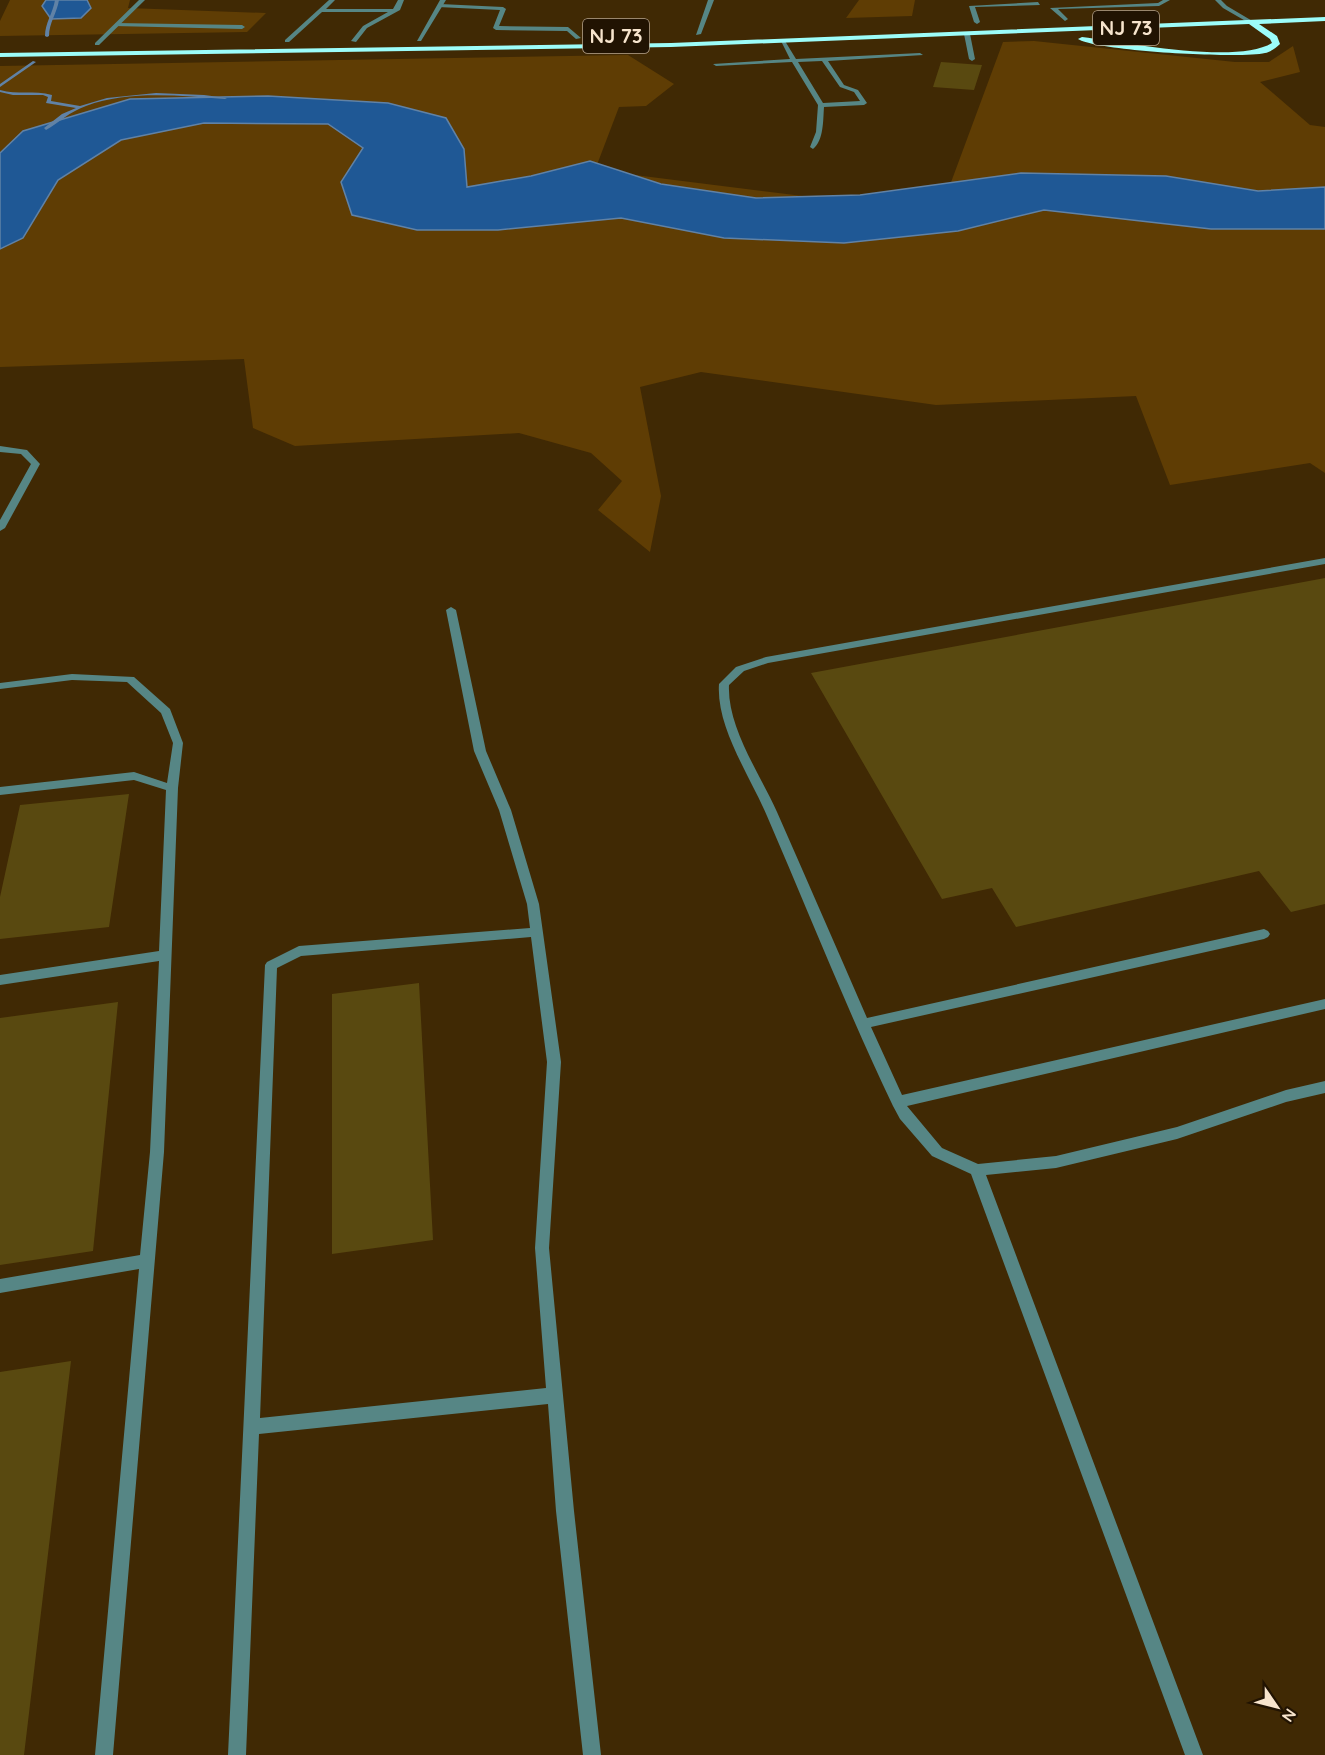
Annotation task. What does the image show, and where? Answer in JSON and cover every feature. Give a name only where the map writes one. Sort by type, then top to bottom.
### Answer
[{"type":"highway","points":[[1220,12],[1252,11]]},
{"type":"highway","name":"NJ 73","points":[[1054,19],[1077,18]]},
{"type":"highway","name":"NJ 73","points":[[0,55],[563,48],[783,42],[1325,19]]},
{"type":"highway","points":[[965,23],[988,22]]},
{"type":"highway","points":[[1000,32],[1224,55],[1252,55],[1272,50],[1276,44],[1274,38],[1251,22]]},
{"type":"highway","points":[[686,34],[881,27]]},
{"type":"highway","name":"NJ 73","points":[[11,45],[578,38],[651,35]]},
{"type":"street","points":[[97,44],[142,0]]},
{"type":"street","points":[[287,41],[332,0]]},
{"type":"street","points":[[354,40],[365,27],[394,11],[401,0]]},
{"type":"street","points":[[698,34],[711,0]]},
{"type":"street","points":[[1023,0],[1053,8],[1159,4],[1167,0]]},
{"type":"street","points":[[1218,0],[1251,22]]},
{"type":"street","points":[[420,40],[441,3],[503,9],[496,28],[568,30],[578,38]]},
{"type":"street","points":[[977,22],[972,6],[1038,4]]},
{"type":"street","points":[[1053,8],[1065,19]]},
{"type":"street","points":[[321,10],[394,11]]},
{"type":"street","points":[[116,25],[242,27]]},
{"type":"street","points":[[507,39],[511,28]]},
{"type":"street","points":[[967,34],[972,59]]},
{"type":"street","points":[[783,42],[821,105],[819,132],[813,147]]},
{"type":"street","points":[[716,64],[920,55]]},
{"type":"street","points":[[821,105],[864,103],[856,91],[842,86],[824,59]]},
{"type":"street","points":[[0,449],[24,452],[36,464],[0,528]]},
{"type":"street","points":[[1325,561],[766,660],[740,669],[724,684],[723,699],[729,723],[898,1102],[905,1115],[937,1152],[977,1170],[1056,1162],[1177,1133],[1286,1096],[1325,1087]]},
{"type":"street","points":[[451,610],[480,751],[505,810],[533,904],[554,1062],[542,1248],[565,1511],[592,1755]]},
{"type":"street","points":[[0,686],[72,677],[130,679],[166,711],[178,743],[172,788],[157,1152],[104,1755]]},
{"type":"street","points":[[0,791],[134,776],[172,788]]},
{"type":"street","points":[[237,1755],[271,965],[299,951],[537,932]]},
{"type":"street","points":[[863,1024],[1264,934]]},
{"type":"street","points":[[0,980],[165,955]]},
{"type":"street","points":[[898,1102],[1325,1004]]},
{"type":"street","points":[[977,1170],[1194,1755]]},
{"type":"street","points":[[0,1286],[147,1261]]},
{"type":"street","points":[[251,1428],[555,1395]]},
{"type":"shaded area","points":[[10,0],[130,0],[128,8],[266,13],[247,32],[0,36],[0,21]]},
{"type":"shaded area","points":[[859,0],[915,0],[912,16],[846,18]]},
{"type":"shaded area","points":[[1034,41],[1235,62],[1269,62],[1293,46],[1300,72],[1260,82],[1310,125],[1325,127],[1325,473],[1310,463],[1170,485],[1136,396],[936,405],[701,372],[640,387],[661,496],[650,552],[598,510],[622,481],[591,453],[519,433],[295,446],[253,428],[244,359],[0,367],[0,66],[628,55],[674,84],[646,106],[619,107],[595,170],[819,198],[896,198],[950,185],[1003,42]]},
{"type":"water","points":[[46,0],[87,0],[91,8],[81,18],[51,19],[42,6]]},
{"type":"water","points":[[268,96],[388,103],[446,118],[464,149],[467,187],[531,176],[590,161],[661,184],[756,198],[860,195],[1021,173],[1166,176],[1258,191],[1325,187],[1325,229],[1211,229],[1044,210],[958,231],[844,243],[724,238],[621,218],[498,230],[417,230],[352,215],[341,182],[363,148],[328,124],[204,123],[121,140],[58,180],[23,238],[0,249],[0,153],[23,131],[130,99]]},
{"type":"building","points":[[941,62],[982,65],[974,90],[933,87]]},
{"type":"building","points":[[1325,578],[1325,904],[1291,912],[1259,871],[1016,927],[992,888],[942,899],[811,673]]},
{"type":"building","points":[[129,794],[109,927],[0,939],[0,897],[20,805]]},
{"type":"building","points":[[419,983],[433,1240],[332,1254],[332,994]]},
{"type":"building","points":[[118,1002],[93,1251],[0,1265],[0,1018]]},
{"type":"building","points":[[71,1361],[24,1755],[0,1755],[0,1372]]},
{"type":"waterway","points":[[47,36],[57,0]]},
{"type":"waterway","points":[[0,86],[34,62]]},
{"type":"waterway","points":[[0,91],[13,94],[44,94],[50,96],[48,102],[79,107]]},
{"type":"waterway","points":[[46,129],[64,115],[84,105],[107,99],[156,95],[225,98]]}]
